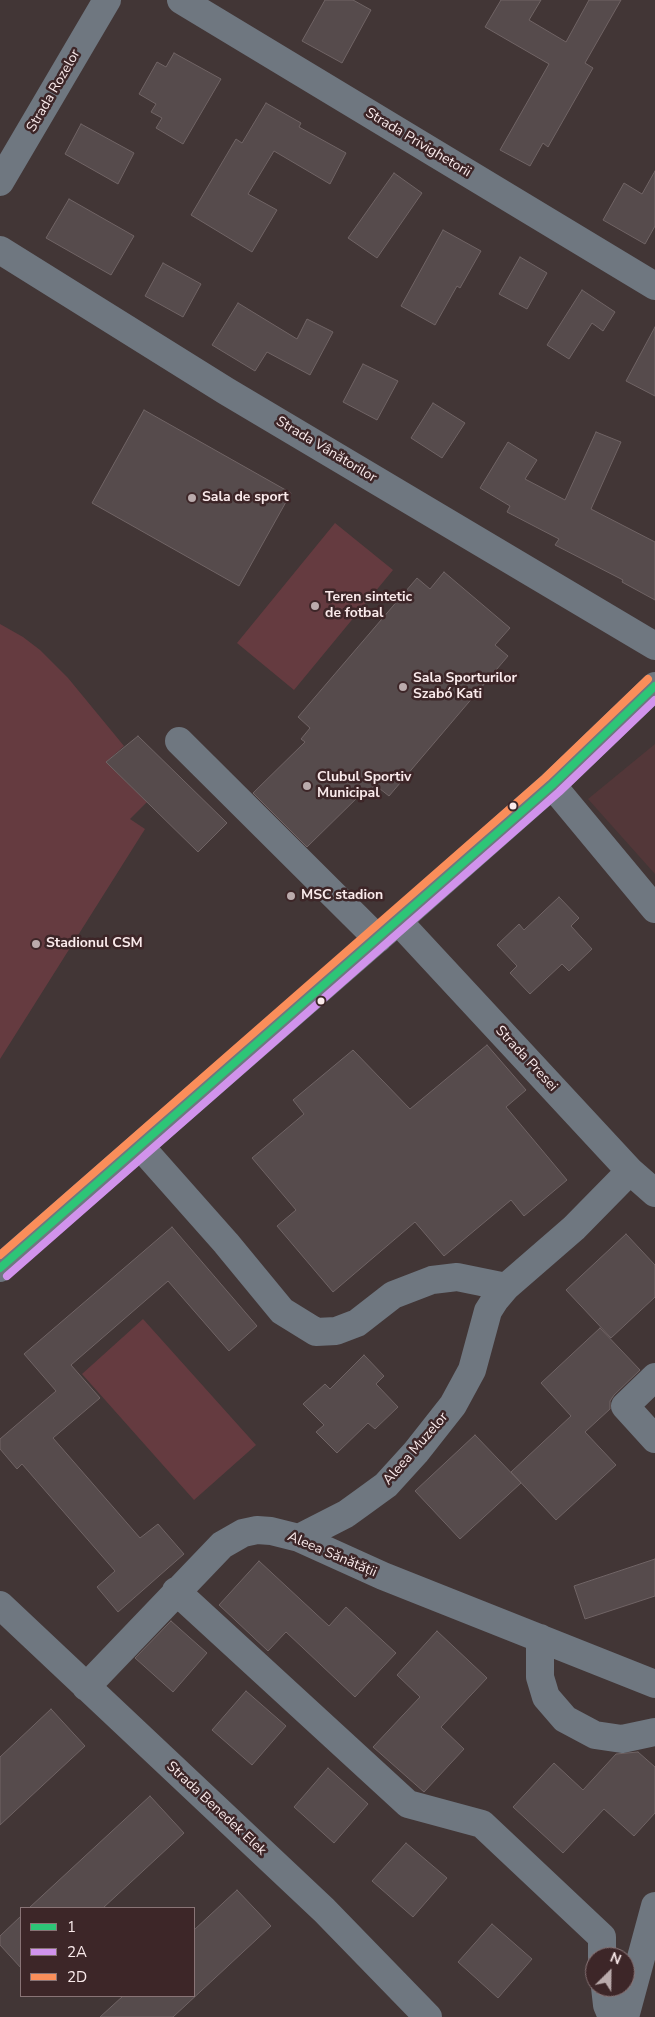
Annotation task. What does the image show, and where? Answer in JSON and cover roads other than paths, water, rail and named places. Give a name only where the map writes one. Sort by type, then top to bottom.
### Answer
[{"type":"street","name":"Strada Rozelor","points":[[0,182],[107,0]]},
{"type":"street","name":"Strada Privighetorii","points":[[181,0],[655,286]]},
{"type":"street","name":"Strada Vânătorilor","points":[[0,250],[226,390],[655,646]]},
{"type":"street","points":[[0,1268],[552,785],[655,686]]},
{"type":"street","points":[[179,741],[378,939]]},
{"type":"street","points":[[552,785],[655,909]]},
{"type":"street","name":"Strada Presei","points":[[398,921],[630,1171],[655,1194]]},
{"type":"street","points":[[140,1146],[226,1243],[282,1311],[316,1332],[336,1331],[357,1323],[393,1295],[432,1280],[457,1277],[506,1287]]},
{"type":"street","name":"Aleea Muzelor","points":[[299,1538],[346,1514],[386,1485],[436,1429],[453,1405],[472,1370],[488,1311],[506,1287],[574,1228],[630,1171]]},
{"type":"street","points":[[655,1377],[625,1406],[655,1439]]},
{"type":"street","name":"Aleea Sănătății","points":[[86,1687],[176,1591],[222,1546],[243,1533],[257,1530],[271,1531],[299,1538],[383,1576],[655,1684]]},
{"type":"street","points":[[176,1591],[408,1804],[482,1824],[602,1937],[602,1947]]},
{"type":"street","name":"Strada Benedek Elek","points":[[0,1605],[324,1910],[428,2017]]},
{"type":"street","points":[[540,1638],[540,1677],[546,1698],[565,1719],[595,1735],[613,1738],[622,1739],[655,1732]]},
{"type":"street","points":[[625,2017],[655,1906]]},
{"type":"street","points":[[606,1997],[612,2017]]},
{"type":"place","name":"Sala de sport","points":[[192,498]]},
{"type":"place","name":"Teren sintetic de fotbal","points":[[315,606]]},
{"type":"place","name":"Sala Sporturilor Szabó Kati","points":[[403,687]]},
{"type":"place","name":"Clubul Sportiv Municipal","points":[[307,786]]},
{"type":"place","name":"MSC stadion","points":[[291,896]]},
{"type":"place","name":"Stadionul CSM","points":[[36,944]]}]
